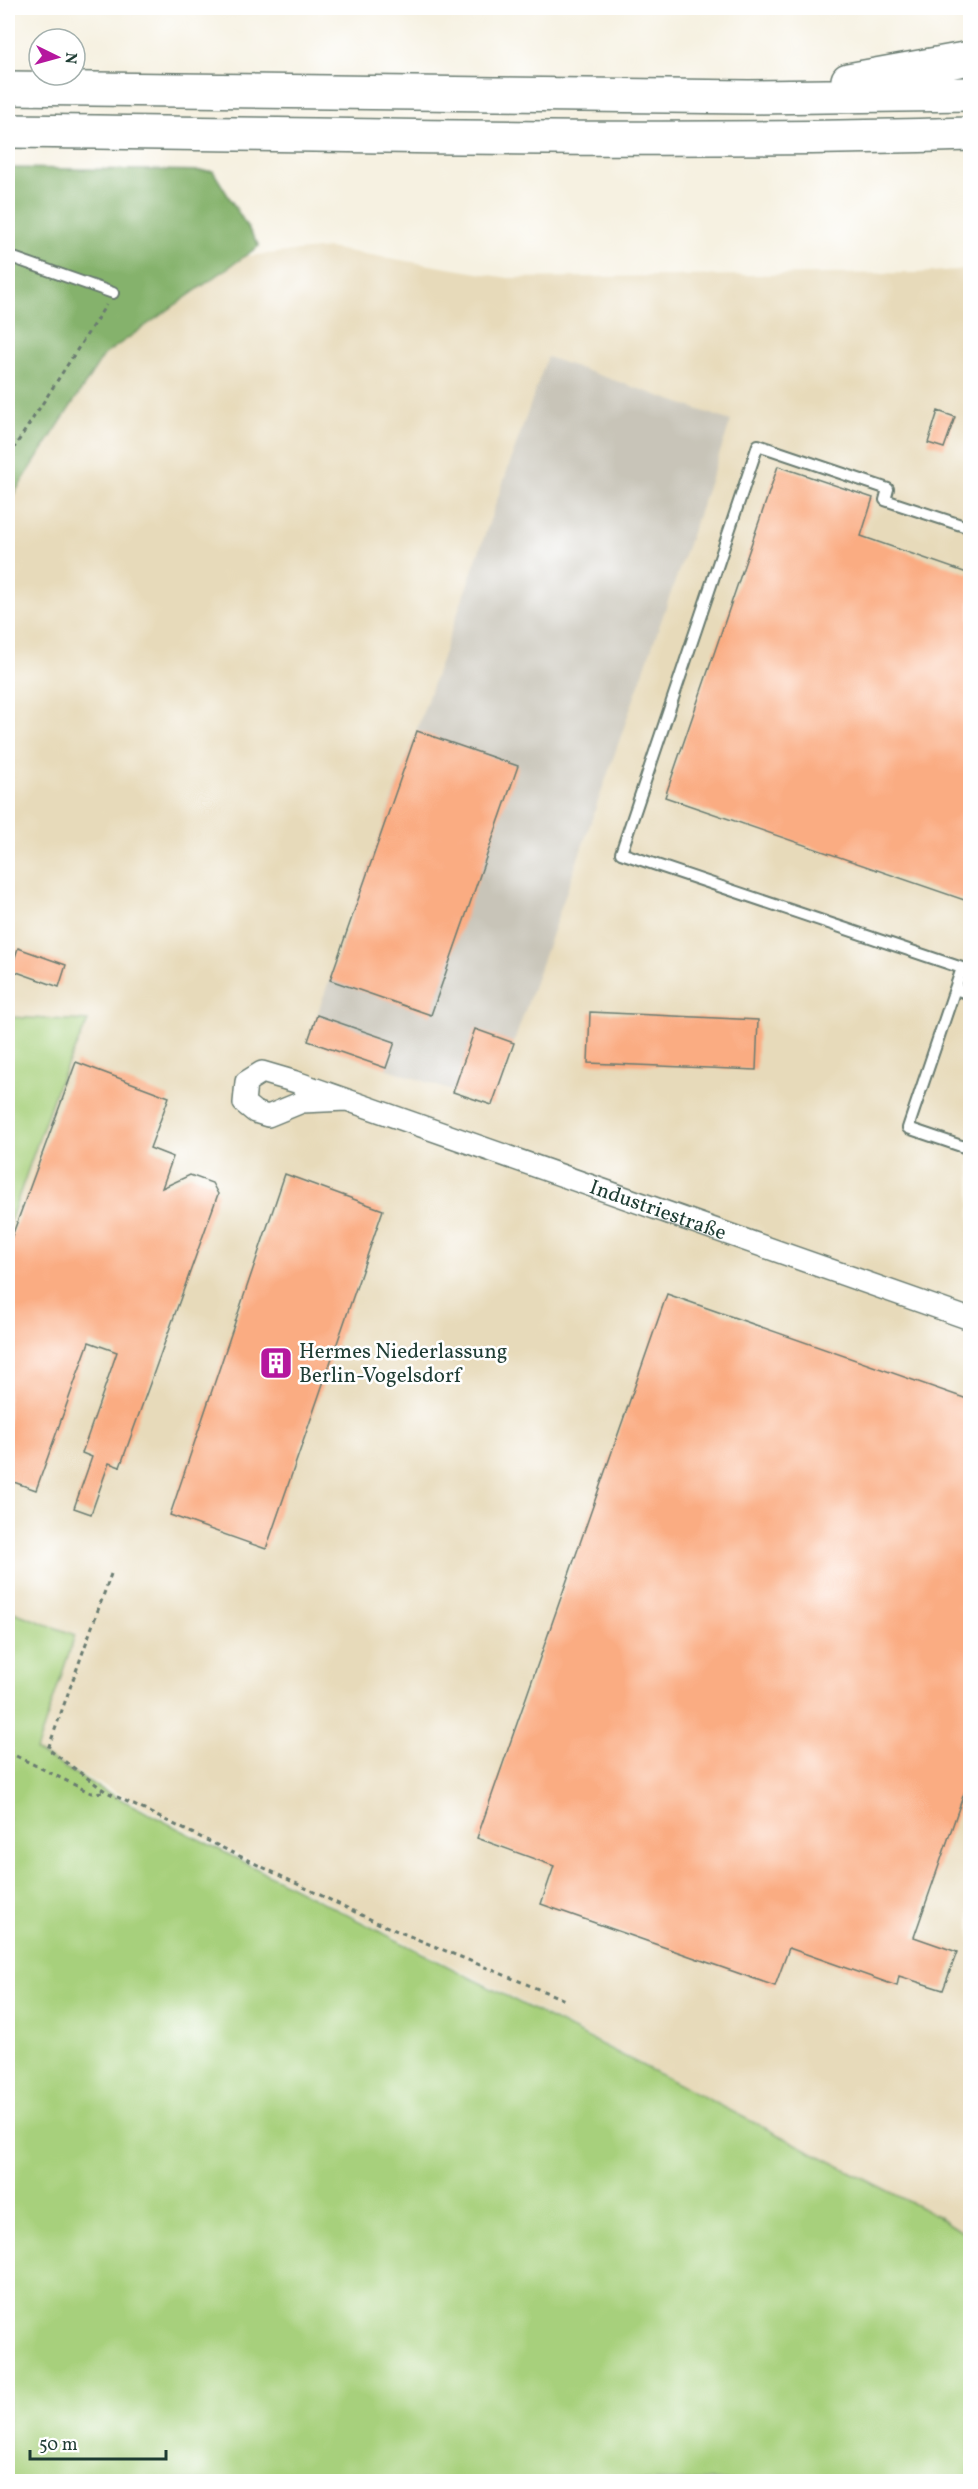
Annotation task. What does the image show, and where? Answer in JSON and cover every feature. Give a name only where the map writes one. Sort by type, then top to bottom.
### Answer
[{"type":"highway","points":[[749,97],[970,58]]},
{"type":"highway","points":[[8,88],[749,97],[970,94]]},
{"type":"highway","points":[[8,131],[616,140],[804,139],[970,134]]},
{"type":"street","name":"Industriestraße","points":[[346,1100],[970,1318]]},
{"type":"lane","points":[[8,256],[113,293]]},
{"type":"lane","points":[[970,528],[885,500],[888,489],[758,445],[621,853],[962,968],[908,1128],[970,1149]]},
{"type":"lane","points":[[955,989],[970,994]]},
{"type":"path","points":[[8,457],[113,293]]},
{"type":"path","points":[[111,1574],[48,1749],[105,1791],[378,1923],[565,2000]]},
{"type":"path","points":[[8,1752],[91,1793],[105,1791]]},
{"type":"shaded area","points":[[328,248],[508,278],[918,273],[970,269],[970,2237],[939,2217],[36,1751],[75,1635],[8,1610],[8,1227],[57,1087],[88,1021],[8,1017],[8,485],[77,367],[206,260]]},
{"type":"shaded area","points":[[547,357],[731,421],[492,1105],[308,1041]]},
{"type":"green space","points":[[8,168],[213,171],[259,246],[104,355],[8,503]]},
{"type":"green space","points":[[8,1017],[88,1021],[57,1087],[8,1227]]},
{"type":"green space","points":[[8,1610],[75,1635],[36,1751],[105,1791],[939,2217],[970,2237],[970,2481],[8,2481]]},
{"type":"building","points":[[938,411],[955,417],[944,448],[928,443]]},
{"type":"building","points":[[778,466],[873,498],[861,536],[970,574],[970,902],[665,797]]},
{"type":"building","points":[[417,731],[518,766],[431,1015],[330,980]]},
{"type":"building","points":[[18,948],[66,965],[59,987],[11,970]]},
{"type":"building","points":[[590,1012],[758,1020],[756,1070],[588,1063]]},
{"type":"building","points":[[317,1015],[395,1042],[386,1068],[308,1041]]},
{"type":"building","points":[[475,1029],[514,1043],[492,1105],[453,1092]]},
{"type":"building","points":[[76,1062],[169,1097],[150,1148],[173,1157],[162,1188],[190,1175],[212,1183],[218,1194],[120,1467],[109,1463],[91,1514],[74,1508],[92,1457],[82,1453],[117,1352],[89,1342],[36,1490],[8,1480],[8,1247]]},
{"type":"building","name":"Hermes Niederlassung Berlin-Vogelsdorf","points":[[285,1174],[383,1210],[266,1549],[170,1515]]},
{"type":"building","points":[[667,1294],[970,1400],[970,1776],[914,1937],[957,1952],[943,1990],[899,1976],[897,1986],[789,1948],[775,1986],[541,1904],[554,1866],[477,1838]]},
{"type":"place","name":"Hermes Niederlassung Berlin-Vogelsdorf","points":[[276,1363]]}]
